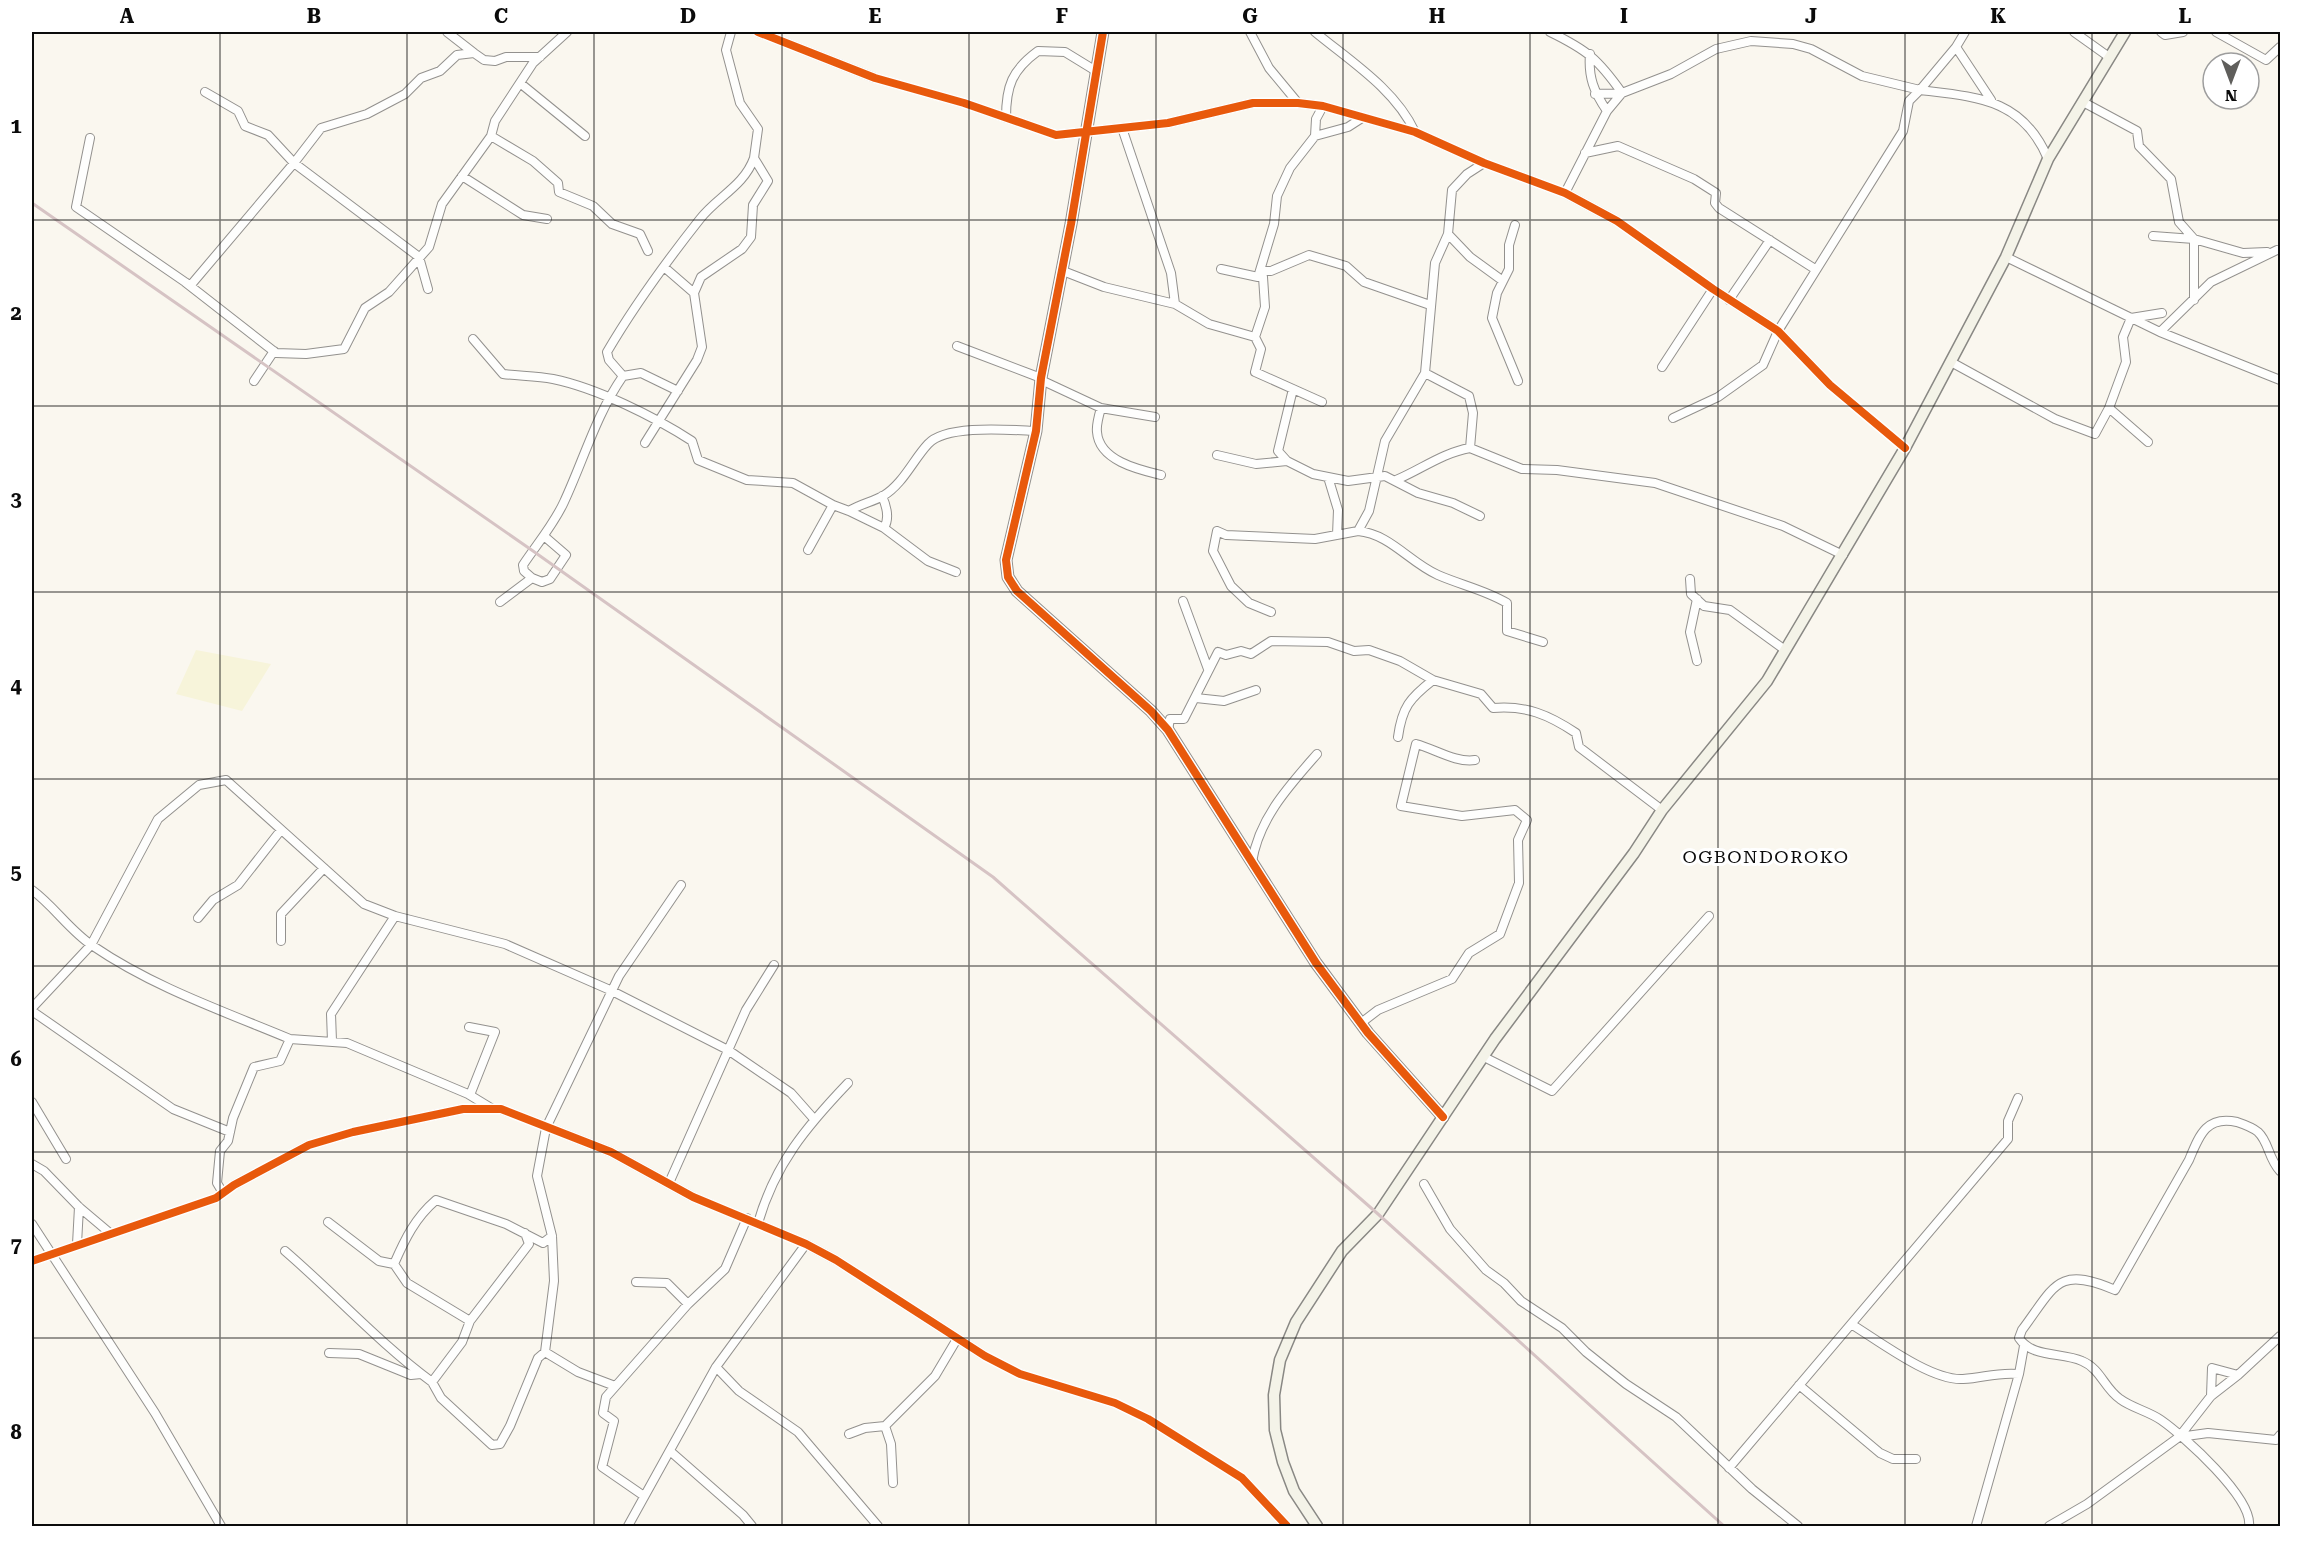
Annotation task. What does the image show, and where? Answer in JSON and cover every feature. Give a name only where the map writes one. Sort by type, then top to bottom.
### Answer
[{"type":"main road","points":[[1317,1527],[1294,1491],[1283,1462],[1275,1430],[1274,1395],[1280,1360],[1296,1322],[1342,1251],[1378,1215],[1484,1057],[1634,853],[1662,810],[1767,681],[1905,448],[2006,257],[2048,159],[2125,32]]},
{"type":"street","points":[[447,32],[484,60],[495,61],[506,57],[540,57]]},
{"type":"street","points":[[90,138],[76,207],[190,286],[274,351],[306,354],[344,349],[365,308],[389,292],[429,247],[442,204],[491,136],[495,121],[540,57],[567,32]]},
{"type":"street","points":[[623,376],[609,360],[607,352],[626,319],[702,217],[748,174],[754,158],[758,129],[740,103],[726,50],[731,32]]},
{"type":"street","points":[[758,32],[875,78],[1056,135],[1168,123],[1253,103],[1298,103],[1323,106],[1415,132],[1484,164],[1565,193],[1617,221],[1713,290],[1778,332],[1830,385],[1905,448]]},
{"type":"street","points":[[1103,32],[1063,271],[1041,379],[1036,431],[1006,560],[1008,577],[1017,591],[1043,616],[1151,711],[1168,730],[1316,963],[1361,1023],[1443,1117]]},
{"type":"street","points":[[1250,32],[1269,68],[1298,103]]},
{"type":"street","points":[[1314,32],[1386,92],[1404,110],[1415,132]]},
{"type":"street","points":[[1550,32],[1590,54],[1601,63],[1622,93]]},
{"type":"street","points":[[1673,418],[1718,397],[1762,365],[1778,332],[1815,269],[1903,131],[1909,101],[1956,47],[1965,32]]},
{"type":"street","points":[[2074,32],[2109,57]]},
{"type":"street","points":[[2161,32],[2164,34],[2183,32]]},
{"type":"street","points":[[2216,32],[2266,60],[2280,47]]},
{"type":"street","points":[[1595,94],[1622,93],[1671,74],[1716,49],[1751,41],[1772,41],[1811,49],[1862,76],[1920,90],[1991,100]]},
{"type":"street","points":[[1956,47],[1991,100],[2027,123],[2038,137],[2048,159]]},
{"type":"street","points":[[1006,118],[1006,90],[1023,62],[1038,51],[1065,52],[1096,71]]},
{"type":"street","points":[[190,286],[321,128],[367,114],[405,94],[421,78],[440,71],[457,55],[474,53]]},
{"type":"street","points":[[1590,54],[1590,78],[1595,94],[1607,111]]},
{"type":"street","points":[[520,83],[585,136]]},
{"type":"street","points":[[205,92],[238,111],[245,126],[268,135],[294,163],[419,257],[428,289]]},
{"type":"street","points":[[1565,193],[1607,111],[1622,93]]},
{"type":"street","points":[[2083,102],[2137,131],[2139,146],[2171,179],[2179,222],[2194,239],[2194,300]]},
{"type":"street","points":[[1259,274],[1274,224],[1277,196],[1290,168],[1315,136],[1316,119],[1323,106]]},
{"type":"street","points":[[1315,136],[1348,127],[1362,118]]},
{"type":"street","points":[[1122,128],[1171,273],[1175,304]]},
{"type":"street","points":[[491,136],[533,161],[558,183],[559,192],[593,206],[612,224],[640,234],[648,251]]},
{"type":"street","points":[[1585,153],[1618,146],[1694,180],[1716,193],[1715,203],[1719,208],[1815,269]]},
{"type":"street","points":[[645,443],[678,391],[702,347],[694,293],[702,277],[742,249],[751,237],[753,205],[768,181],[754,158]]},
{"type":"street","points":[[1358,531],[1369,511],[1374,479],[1385,441],[1425,373],[1435,263],[1448,234],[1452,190],[1467,174],[1484,164]]},
{"type":"street","points":[[462,177],[523,215],[547,219]]},
{"type":"street","points":[[1515,225],[1509,245],[1509,269],[1497,293],[1492,318],[1518,381]]},
{"type":"street","points":[[1448,234],[1470,257],[1503,281]]},
{"type":"street","points":[[2153,236],[2194,239],[2244,253],[2279,250]]},
{"type":"street","points":[[1729,300],[1770,240]]},
{"type":"street","points":[[2160,332],[2211,282],[2279,250]]},
{"type":"street","points":[[1221,269],[1259,274],[1309,255],[1346,266],[1364,282],[1430,305]]},
{"type":"street","points":[[2006,257],[2160,332],[2280,380]]},
{"type":"street","points":[[664,267],[694,293]]},
{"type":"street","points":[[1063,271],[1104,287],[1175,304],[1209,324],[1255,337]]},
{"type":"street","points":[[1259,274],[1263,277],[1265,307],[1255,337],[1261,349],[1255,372],[1322,402]]},
{"type":"street","points":[[1662,367],[1713,290]]},
{"type":"street","points":[[2131,318],[2162,314]]},
{"type":"street","points":[[1951,362],[2055,419],[2095,434],[2109,408],[2126,362],[2123,337],[2131,318]]},
{"type":"street","points":[[473,339],[503,374],[554,379],[660,420],[692,441],[698,460],[747,480],[793,483],[833,505],[884,528],[928,561],[956,572]]},
{"type":"street","points":[[957,346],[1041,379],[1101,408],[1155,417]]},
{"type":"street","points":[[254,381],[274,351]]},
{"type":"street","points":[[544,536],[566,555],[550,579],[542,582],[532,578],[524,571],[524,564],[564,504],[587,442],[608,399],[623,376],[641,373],[678,391]]},
{"type":"street","points":[[1425,373],[1469,396],[1473,412],[1470,448]]},
{"type":"street","points":[[1293,389],[1278,451],[1287,461],[1313,474],[1348,481],[1385,476],[1418,493],[1453,503],[1480,516]]},
{"type":"street","points":[[1101,408],[1096,433],[1107,452],[1129,467],[1161,475]]},
{"type":"street","points":[[2109,408],[2148,442]]},
{"type":"street","points":[[849,511],[862,502],[882,496],[902,479],[930,441],[972,429],[1036,431]]},
{"type":"street","points":[[1395,480],[1421,470],[1448,452],[1470,448],[1522,469],[1557,470],[1655,483],[1783,526],[1843,555]]},
{"type":"street","points":[[1217,455],[1256,464],[1287,461]]},
{"type":"street","points":[[1328,477],[1338,510],[1337,535]]},
{"type":"street","points":[[882,496],[887,507],[887,522],[884,528]]},
{"type":"street","points":[[807,550],[833,505]]},
{"type":"street","points":[[1271,612],[1249,603],[1231,586],[1214,551],[1217,531],[1226,535],[1315,539],[1358,531],[1372,532],[1438,574],[1482,589],[1507,603],[1507,631],[1543,642]]},
{"type":"street","points":[[500,602],[532,578]]},
{"type":"street","points":[[1690,579],[1692,594],[1704,606],[1730,609],[1785,650]]},
{"type":"street","points":[[1697,599],[1690,632],[1697,661]]},
{"type":"street","points":[[1183,601],[1208,669]]},
{"type":"street","points":[[1168,730],[1170,719],[1184,719],[1218,652],[1226,656],[1241,651],[1251,654],[1271,642],[1328,642],[1400,661],[1433,680],[1481,694],[1493,708],[1529,709],[1559,722],[1576,733],[1579,747],[1662,810]]},
{"type":"street","points":[[1398,737],[1401,716],[1413,696],[1433,680]]},
{"type":"street","points":[[1196,698],[1224,701],[1256,690]]},
{"type":"street","points":[[1361,1023],[1378,1010],[1452,979],[1469,953],[1500,934],[1519,883],[1518,840],[1527,820],[1515,810],[1462,816],[1401,806],[1416,744],[1437,749],[1464,762],[1475,760]]},
{"type":"street","points":[[1252,863],[1256,839],[1261,827],[1284,792],[1317,754]]},
{"type":"street","points":[[230,1132],[173,1108],[32,1010],[91,945],[158,819],[199,785],[226,780],[364,904],[395,916],[505,944],[612,991],[728,1050],[791,1093],[814,1119]]},
{"type":"street","points":[[198,918],[213,900],[238,885],[281,830]]},
{"type":"street","points":[[281,940],[281,914],[324,868]]},
{"type":"street","points":[[285,1251],[384,1343],[432,1382],[441,1398],[469,1426],[492,1445],[500,1444],[510,1426],[538,1358],[544,1352],[554,1281],[552,1236],[537,1176],[546,1128],[619,976],[681,885]]},
{"type":"street","points":[[32,890],[47,901],[91,945],[153,982],[290,1039],[347,1043],[470,1095],[492,1108]]},
{"type":"street","points":[[332,1041],[330,1014],[395,916]]},
{"type":"street","points":[[1484,1057],[1552,1091],[1709,916]]},
{"type":"street","points":[[669,1183],[746,1010],[774,965]]},
{"type":"street","points":[[469,1027],[495,1032],[470,1095]]},
{"type":"street","points":[[224,1193],[217,1183],[219,1150],[228,1141],[233,1118],[254,1067],[280,1061],[290,1039]]},
{"type":"street","points":[[758,1223],[768,1190],[814,1119],[848,1083]]},
{"type":"street","points":[[1729,1468],[2008,1139],[2008,1121],[2018,1098]]},
{"type":"street","points":[[32,1102],[66,1159]]},
{"type":"street","points":[[32,1260],[53,1255],[77,1244],[216,1198],[309,1145],[353,1132],[463,1109],[501,1109],[611,1152],[693,1197],[806,1244],[836,1260],[957,1339],[1020,1374],[1115,1403],[1148,1419],[1242,1478],[1287,1527]]},
{"type":"street","points":[[1976,1527],[2019,1374],[2024,1346],[2019,1338],[2022,1330],[2055,1288],[2067,1278],[2089,1279],[2115,1290],[2189,1160],[2199,1137],[2213,1122],[2227,1120],[2244,1124],[2258,1132],[2266,1144],[2271,1161],[2280,1171]]},
{"type":"street","points":[[32,1164],[44,1172],[79,1207],[111,1234]]},
{"type":"street","points":[[1424,1184],[1450,1229],[1486,1270],[1504,1283],[1521,1301],[1562,1328],[1586,1352],[1626,1384],[1676,1417],[1729,1468],[1798,1527]]},
{"type":"street","points":[[394,1264],[408,1234],[424,1211],[436,1200],[525,1232],[543,1244],[552,1236]]},
{"type":"street","points":[[77,1244],[79,1207]]},
{"type":"street","points":[[644,1496],[602,1467],[614,1421],[603,1413],[606,1397],[688,1304],[725,1269],[747,1218]]},
{"type":"street","points":[[328,1222],[346,1233],[379,1261],[394,1264],[407,1283],[470,1321]]},
{"type":"street","points":[[32,1224],[155,1413],[221,1527]]},
{"type":"street","points":[[432,1382],[462,1342],[470,1321],[529,1244],[525,1232]]},
{"type":"street","points":[[628,1527],[716,1367],[806,1244]]},
{"type":"street","points":[[636,1282],[667,1283],[688,1304]]},
{"type":"street","points":[[1851,1324],[1945,1377],[1963,1379],[1994,1373],[2019,1374]]},
{"type":"street","points":[[2049,1527],[2087,1504],[2179,1437],[2211,1396],[2238,1376],[2280,1336]]},
{"type":"street","points":[[849,1434],[865,1428],[885,1426],[935,1376],[957,1339]]},
{"type":"street","points":[[2024,1346],[2082,1361],[2099,1372],[2109,1390],[2121,1401],[2162,1421],[2212,1464],[2234,1491],[2250,1519],[2248,1527]]},
{"type":"street","points":[[544,1352],[578,1372],[615,1386]]},
{"type":"street","points":[[329,1353],[359,1354],[411,1375],[421,1374]]},
{"type":"street","points":[[716,1367],[740,1391],[798,1432],[878,1527]]},
{"type":"street","points":[[2211,1396],[2212,1368],[2238,1376]]},
{"type":"street","points":[[1799,1385],[1880,1453],[1893,1459],[1916,1459]]},
{"type":"street","points":[[885,1426],[891,1444],[893,1483]]},
{"type":"street","points":[[2179,1437],[2208,1433],[2279,1439]]},
{"type":"street","points":[[670,1451],[743,1515],[752,1527]]},
{"type":"shaded area","points":[[196,650],[271,664],[242,711],[176,694]]},
{"type":"railway","points":[[32,203],[533,551],[993,877],[1378,1214],[1724,1526]]},
{"type":"cycle path","points":[[758,32],[875,78],[964,103],[1056,135],[1168,123],[1253,103],[1298,103],[1323,106],[1415,132],[1484,163],[1565,193],[1617,221],[1713,289],[1778,331],[1830,385],[1905,448]]},
{"type":"cycle path","points":[[1103,32],[1071,224],[1041,378],[1036,431],[1006,560],[1008,577],[1017,591],[1151,711],[1168,730],[1316,963],[1368,1033],[1443,1117]]},
{"type":"cycle path","points":[[32,1261],[216,1198],[234,1185],[309,1145],[353,1132],[463,1109],[501,1109],[611,1152],[693,1197],[806,1244],[836,1260],[985,1356],[1020,1374],[1115,1403],[1148,1419],[1242,1478],[1287,1526]]},
{"type":"district","name":"OGBONDOROKO","points":[[1766,857]]}]
